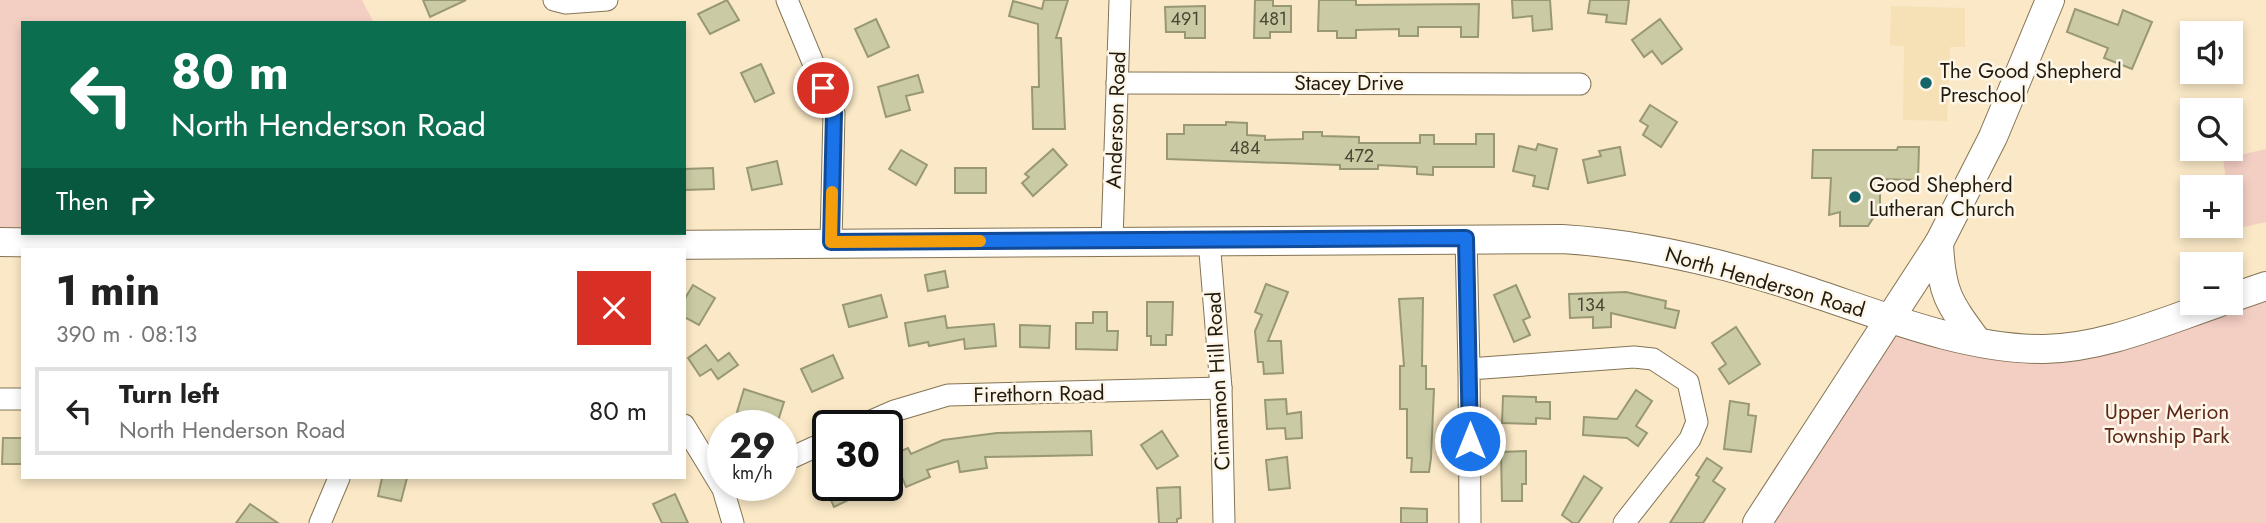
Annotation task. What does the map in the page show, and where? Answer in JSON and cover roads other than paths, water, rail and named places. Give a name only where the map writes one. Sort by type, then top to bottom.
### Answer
[{"type":"street","points":[[554,0],[566,3],[607,0]]},
{"type":"street","points":[[787,0],[834,113],[831,242]]},
{"type":"street","name":"Anderson Road","points":[[1112,240],[1120,0]]},
{"type":"street","points":[[1757,523],[1939,243],[1982,161],[2050,0]]},
{"type":"street","name":"Stacey Drive","points":[[1117,83],[1580,84]]},
{"type":"street","points":[[1466,238],[1470,523]]},
{"type":"street","name":"North Henderson Road","points":[[490,248],[831,242],[1562,239],[1642,247],[1756,275],[1892,319],[1977,341],[2023,349],[2085,345],[2180,315]]},
{"type":"street","name":"Cinnamon Hill Road","points":[[1209,240],[1221,388],[1224,523]]},
{"type":"street","name":"North Henderson Road","points":[[0,242],[296,248]]},
{"type":"street","points":[[1939,243],[1940,274],[1949,303],[1977,341]]},
{"type":"street","points":[[2243,294],[2266,286]]},
{"type":"street","points":[[1469,369],[1634,357],[1653,359],[1688,382],[1698,422],[1690,439],[1623,523]]},
{"type":"street","name":"Firethorn Road","points":[[898,410],[948,396],[1221,388]]},
{"type":"street","points":[[0,399],[21,399]]},
{"type":"street","points":[[686,428],[707,458]]},
{"type":"street","points":[[320,523],[339,479]]},
{"type":"street","points":[[729,501],[733,523]]},
{"type":"place","name":"The Good Shepherd Preschool","points":[[1926,83]]},
{"type":"place","name":"Good Shepherd Lutheran Church","points":[[1855,197]]},
{"type":"park label","name":"Upper Merion Township Park","points":[[2167,424]]}]
